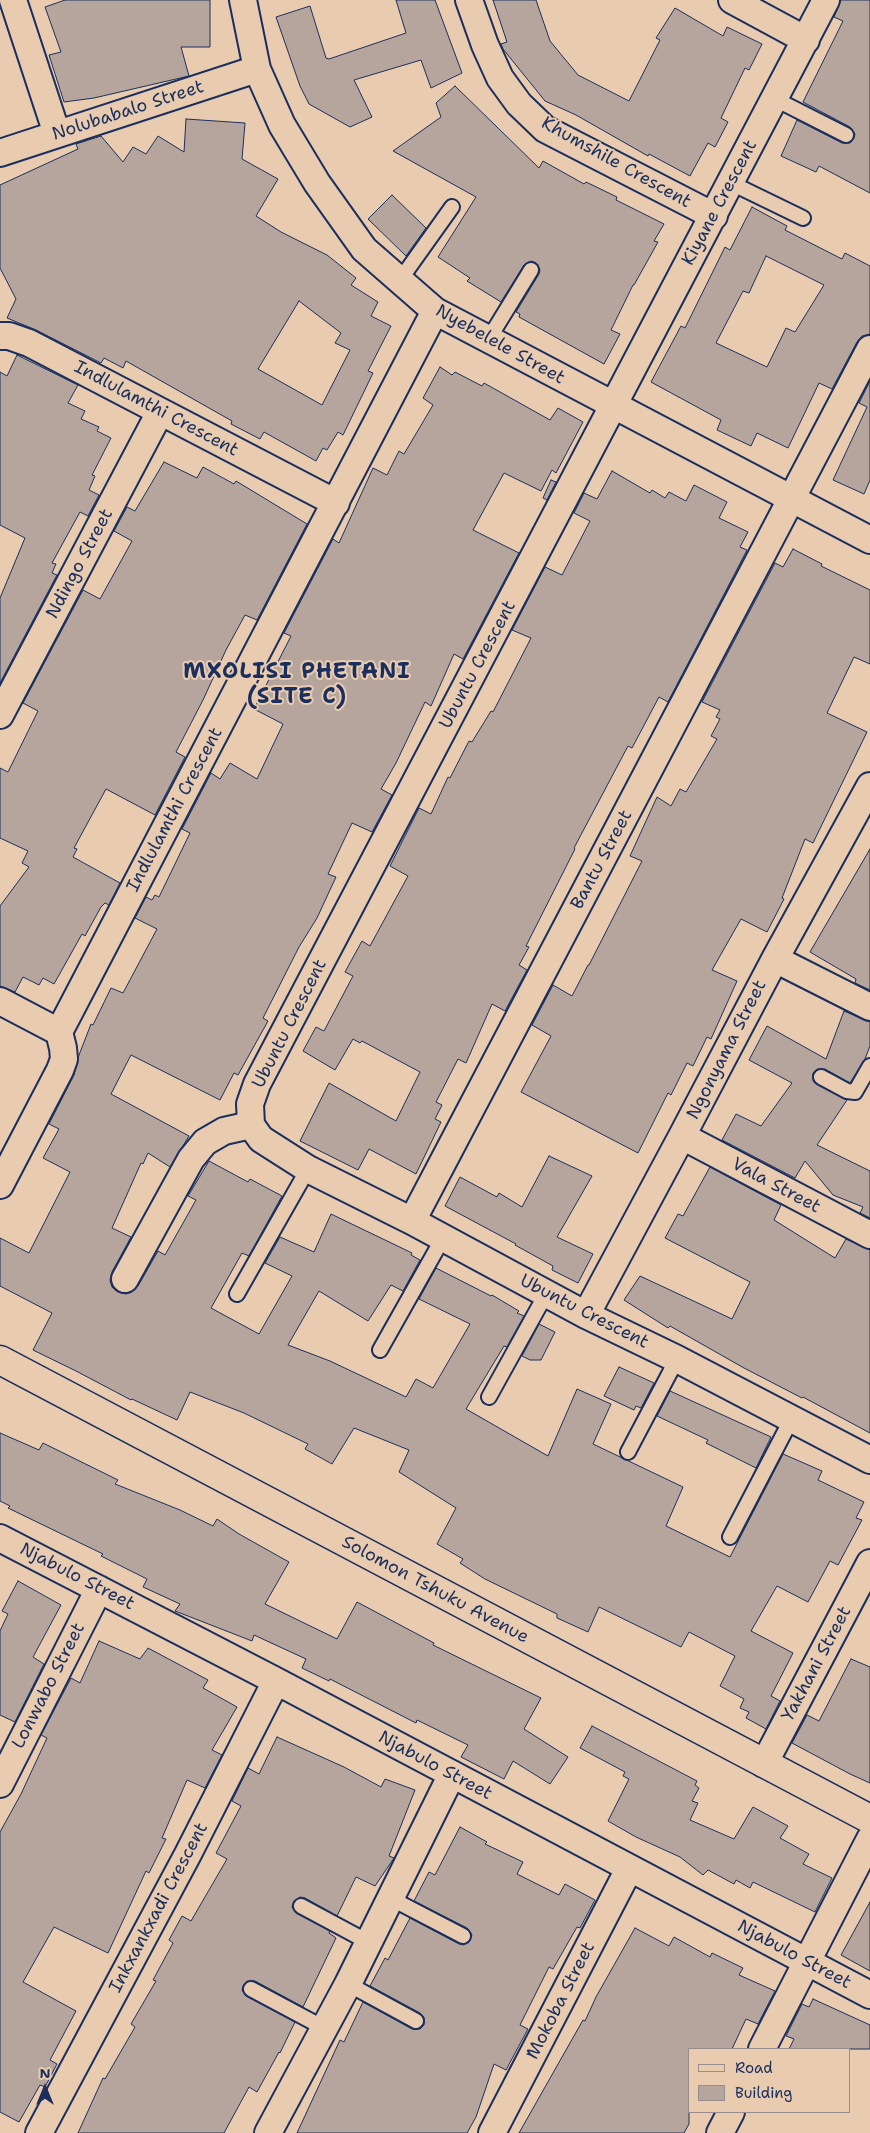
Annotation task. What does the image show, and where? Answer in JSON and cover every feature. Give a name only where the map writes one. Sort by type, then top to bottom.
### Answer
[{"type":"street","points":[[13,0],[56,134]]},
{"type":"street","name":"Nyebelele Street","points":[[243,0],[257,69],[282,125],[317,183],[364,249],[435,311],[614,407],[870,540]]},
{"type":"street","name":"Khumshile Crescent","points":[[470,0],[485,45],[500,78],[519,104],[545,129],[714,216]]},
{"type":"street","points":[[732,0],[806,40]]},
{"type":"street","name":"Kiyane Crescent","points":[[614,407],[826,0]]},
{"type":"street","name":"Nolubabalo Street","points":[[0,153],[257,69]]},
{"type":"street","name":"Indlulamthi Crescent","points":[[59,1032],[435,311]]},
{"type":"street","name":"Indlulamthi Crescent","points":[[0,336],[9,336],[29,343],[336,503]]},
{"type":"street","points":[[792,499],[870,348]]},
{"type":"street","name":"Ubuntu Crescent","points":[[614,407],[257,1084],[250,1104],[251,1125],[261,1139],[308,1169],[412,1221],[586,1315],[677,1359],[870,1460]]},
{"type":"street","name":"Ndingo Street","points":[[0,716],[160,412]]},
{"type":"street","name":"Bantu Street","points":[[412,1221],[792,499]]},
{"type":"street","name":"Ngonyama Street","points":[[586,1315],[775,959],[870,786]]},
{"type":"street","points":[[775,959],[870,1007]]},
{"type":"street","points":[[0,1001],[59,1032],[64,1059],[0,1185]]},
{"type":"street","points":[[125,1279],[191,1159],[205,1142],[224,1131],[251,1125]]},
{"type":"street","name":"Vala Street","points":[[682,1136],[870,1235]]},
{"type":"street","name":"Solomon Tshuku Avenue","points":[[0,1360],[870,1819]]},
{"type":"street","name":"Njabulo Street","points":[[0,1538],[276,1681],[870,1995]]},
{"type":"street","name":"Yakhani Street","points":[[764,1764],[870,1563]]},
{"type":"street","name":"Lonwabo Street","points":[[2,1774],[99,1589]]},
{"type":"street","name":"Inkxankxadi Crescent","points":[[39,2133],[188,1854],[276,1681]]},
{"type":"street","points":[[268,2133],[348,1984],[452,1774]]},
{"type":"street","points":[[762,2048],[870,1839]]},
{"type":"street","name":"Mokoba Street","points":[[492,2133],[629,1868]]},
{"type":"street","points":[[720,2133],[730,2113]]},
{"type":"lane","points":[[775,99],[846,135]]},
{"type":"lane","points":[[731,183],[803,218]]},
{"type":"lane","points":[[400,280],[452,207]]},
{"type":"lane","points":[[488,340],[531,270]]},
{"type":"lane","points":[[821,1077],[847,1091],[855,1092],[870,1066]]},
{"type":"lane","points":[[237,1294],[308,1169]]},
{"type":"lane","points":[[380,1350],[443,1238]]},
{"type":"lane","points":[[489,1397],[546,1294]]},
{"type":"lane","points":[[628,1452],[677,1359]]},
{"type":"lane","points":[[730,1537],[792,1418]]},
{"type":"lane","points":[[390,1898],[463,1936]]},
{"type":"lane","points":[[300,1906],[368,1942]]},
{"type":"lane","points":[[348,1984],[416,2021]]},
{"type":"lane","points":[[251,1989],[324,2028]]},
{"type":"building","points":[[65,0],[210,0],[210,47],[181,47],[189,76],[94,98],[64,102],[49,55],[61,52],[45,7]]},
{"type":"building","points":[[396,0],[435,0],[462,73],[431,88],[421,60],[354,80],[372,117],[350,127],[309,104],[300,86],[276,17],[310,6],[326,58],[329,59],[406,33]]},
{"type":"building","points":[[493,0],[536,0],[550,41],[578,75],[629,101],[660,40],[656,38],[675,8],[723,36],[727,27],[762,44],[749,70],[745,68],[721,118],[728,122],[715,147],[708,143],[690,176],[649,154],[648,156],[576,115],[545,101],[503,49],[501,44],[507,42]]},
{"type":"building","points":[[841,0],[870,0],[870,193],[819,166],[816,172],[781,156],[797,120],[842,143],[850,143],[854,138],[855,134],[850,127],[803,102],[843,21],[834,17]]},
{"type":"building","points":[[455,86],[539,168],[543,161],[584,184],[586,182],[617,197],[616,200],[664,224],[654,241],[658,242],[633,285],[611,330],[620,334],[604,364],[519,317],[520,314],[516,312],[539,274],[540,270],[536,263],[531,261],[524,265],[501,302],[467,281],[470,278],[438,257],[476,197],[393,151],[441,117],[436,103]]},
{"type":"building","points":[[186,119],[245,123],[242,159],[278,179],[256,216],[281,232],[327,255],[356,278],[351,285],[378,302],[371,316],[391,326],[368,371],[373,373],[343,435],[338,432],[327,450],[323,448],[316,461],[264,432],[260,439],[231,424],[232,421],[126,361],[123,368],[104,358],[101,363],[36,330],[7,318],[16,299],[0,268],[0,185],[78,149],[76,144],[101,136],[123,162],[133,147],[146,154],[158,136],[184,152]],"holes":[[[299,301],[341,333],[335,343],[350,350],[322,405],[258,369]]]},
{"type":"building","points":[[392,195],[426,228],[406,256],[368,219]]},
{"type":"building","points":[[752,207],[787,226],[785,230],[842,259],[845,253],[870,266],[870,334],[862,336],[857,342],[832,389],[819,383],[788,448],[757,433],[751,446],[717,430],[721,420],[651,382],[681,326],[685,328],[725,247],[730,250]],"holes":[[[766,256],[824,285],[795,332],[786,328],[767,367],[716,343],[743,291],[749,293]]]},
{"type":"building","points":[[17,355],[78,385],[68,403],[85,411],[81,419],[99,427],[97,431],[111,438],[92,475],[95,476],[89,490],[99,495],[88,516],[80,512],[52,563],[56,564],[52,573],[57,575],[0,683],[0,598],[25,538],[0,525],[0,372],[7,376]]},
{"type":"building","points":[[440,367],[452,375],[455,372],[482,386],[484,383],[550,420],[558,408],[583,422],[556,473],[552,470],[541,491],[504,473],[473,530],[519,553],[463,659],[454,654],[431,706],[425,702],[396,763],[381,789],[392,795],[372,832],[352,823],[328,874],[336,877],[317,918],[299,947],[263,1018],[268,1021],[238,1075],[234,1073],[220,1100],[131,1055],[111,1094],[189,1136],[170,1167],[148,1153],[143,1164],[141,1163],[112,1228],[131,1237],[112,1272],[110,1280],[112,1287],[118,1292],[126,1294],[132,1292],[138,1286],[158,1251],[165,1255],[196,1200],[188,1196],[209,1161],[248,1182],[250,1179],[282,1196],[249,1256],[242,1253],[211,1308],[259,1334],[292,1276],[265,1263],[280,1237],[314,1252],[331,1214],[412,1253],[411,1255],[420,1260],[403,1291],[391,1285],[368,1321],[319,1291],[288,1345],[330,1361],[406,1397],[416,1379],[433,1388],[470,1324],[419,1299],[436,1268],[492,1295],[524,1316],[507,1347],[504,1346],[466,1409],[548,1456],[577,1389],[611,1404],[593,1444],[683,1487],[666,1526],[730,1557],[783,1454],[822,1471],[818,1480],[864,1502],[856,1518],[862,1520],[838,1565],[830,1561],[808,1602],[777,1586],[751,1631],[793,1653],[771,1696],[780,1701],[766,1729],[746,1718],[749,1712],[740,1708],[744,1699],[720,1686],[735,1656],[689,1632],[681,1647],[599,1607],[588,1632],[557,1618],[557,1614],[485,1579],[460,1563],[463,1559],[437,1544],[456,1508],[399,1472],[409,1450],[354,1428],[332,1464],[305,1449],[308,1444],[244,1413],[190,1392],[177,1420],[131,1400],[33,1350],[52,1313],[0,1286],[0,1238],[29,1253],[70,1172],[43,1158],[59,1129],[49,1124],[74,1075],[79,1055],[91,1024],[93,1025],[111,988],[123,993],[157,929],[135,918],[146,897],[152,900],[155,895],[159,897],[190,833],[182,829],[211,773],[220,779],[230,763],[257,779],[283,724],[254,709],[291,636],[284,633],[333,539],[339,543],[373,468],[387,475],[399,451],[404,454],[433,405],[423,398]]},
{"type":"building","points":[[870,381],[870,480],[864,494],[833,480],[867,407],[859,403]]},
{"type":"building","points":[[164,462],[197,478],[203,467],[234,484],[236,481],[307,524],[257,620],[245,615],[226,650],[176,752],[185,757],[155,815],[106,789],[74,848],[77,849],[73,857],[120,883],[109,905],[105,903],[101,907],[85,936],[82,934],[54,984],[43,978],[39,985],[23,977],[15,992],[0,986],[0,906],[29,867],[22,863],[28,851],[0,838],[0,768],[8,772],[38,711],[23,703],[83,590],[100,599],[132,541],[114,531],[127,507],[135,511]]},
{"type":"building","points":[[612,471],[650,493],[652,490],[665,498],[669,492],[686,501],[694,485],[727,502],[719,518],[748,532],[740,547],[747,550],[668,702],[659,697],[632,748],[628,746],[574,848],[526,946],[529,947],[519,965],[527,970],[505,1011],[492,1004],[466,1063],[458,1059],[436,1102],[442,1105],[435,1119],[441,1122],[416,1174],[369,1149],[358,1170],[300,1141],[329,1083],[396,1121],[420,1072],[362,1041],[360,1043],[353,1039],[335,1070],[303,1051],[316,1027],[324,1031],[353,976],[345,972],[362,941],[370,946],[408,876],[390,866],[419,808],[431,814],[448,777],[450,778],[469,741],[472,742],[491,711],[493,712],[531,638],[512,630],[545,567],[562,575],[590,521],[574,513],[584,493],[597,499]]},
{"type":"building","points":[[551,480],[556,482],[547,500],[543,498]]},
{"type":"building","points":[[793,549],[822,564],[821,566],[870,590],[870,664],[854,657],[827,713],[867,732],[813,843],[805,839],[782,898],[784,899],[767,932],[741,919],[712,970],[737,981],[711,1039],[707,1037],[693,1066],[687,1063],[671,1095],[668,1093],[638,1153],[521,1092],[551,1036],[532,1025],[553,985],[572,996],[589,965],[642,861],[630,856],[657,797],[671,806],[680,789],[686,792],[717,739],[711,736],[720,719],[716,717],[720,710],[702,702],[775,563],[783,567]]},
{"type":"building","points":[[870,849],[870,990],[855,983],[856,979],[810,952]]},
{"type":"building","points":[[844,1011],[870,1022],[870,1046],[865,1059],[850,1083],[825,1069],[817,1069],[813,1073],[813,1081],[816,1084],[847,1100],[817,1145],[870,1171],[870,1218],[860,1213],[863,1207],[833,1195],[805,1161],[795,1178],[722,1140],[736,1114],[761,1126],[792,1083],[749,1060],[767,1026],[826,1059]]},
{"type":"building","points":[[549,1156],[592,1176],[557,1237],[593,1254],[578,1283],[552,1270],[553,1266],[516,1244],[445,1206],[460,1177],[497,1197],[499,1193],[522,1207]]},
{"type":"building","points":[[710,1167],[781,1205],[774,1220],[835,1258],[846,1239],[870,1250],[870,1433],[744,1368],[670,1326],[668,1328],[624,1300],[640,1276],[732,1319],[750,1282],[665,1238],[678,1214],[683,1216]]},
{"type":"building","points":[[539,1324],[555,1332],[541,1360],[530,1360],[522,1356]]},
{"type":"building","points":[[619,1367],[654,1383],[641,1408],[636,1406],[634,1410],[604,1396]]},
{"type":"building","points":[[670,1391],[771,1437],[756,1468],[706,1443],[708,1440],[657,1416]]},
{"type":"building","points":[[0,1433],[39,1450],[43,1443],[118,1480],[115,1484],[180,1510],[213,1526],[217,1519],[239,1534],[289,1562],[265,1604],[337,1639],[357,1602],[434,1643],[433,1645],[541,1698],[524,1729],[568,1757],[550,1784],[513,1761],[504,1779],[461,1757],[468,1745],[417,1720],[416,1723],[330,1679],[329,1681],[302,1668],[306,1659],[254,1635],[252,1641],[175,1611],[180,1604],[143,1587],[147,1579],[101,1556],[103,1554],[8,1508],[10,1506],[0,1501]]},
{"type":"building","points":[[18,1581],[61,1605],[33,1657],[44,1664],[15,1722],[0,1715],[0,1631],[8,1614],[2,1611]]},
{"type":"building","points":[[99,1641],[140,1659],[148,1648],[208,1680],[203,1688],[237,1707],[212,1750],[222,1755],[205,1788],[187,1780],[162,1838],[166,1839],[149,1873],[146,1871],[108,1953],[54,1927],[23,1982],[76,2011],[50,2060],[57,2064],[45,2087],[40,2085],[19,2122],[0,2112],[0,1832],[21,1794],[47,1738],[41,1735],[71,1678],[80,1683]]},
{"type":"building","points":[[851,1659],[870,1667],[870,1783],[792,1743],[807,1715],[819,1721]]},
{"type":"building","points":[[592,1726],[697,1781],[695,1785],[699,1788],[692,1801],[698,1803],[690,1820],[734,1839],[753,1807],[788,1826],[780,1838],[809,1854],[803,1864],[832,1878],[815,1912],[753,1882],[750,1888],[736,1880],[734,1884],[708,1870],[703,1875],[680,1857],[636,1837],[608,1821],[629,1779],[623,1776],[625,1772],[580,1748]]},
{"type":"building","points":[[277,1737],[344,1767],[381,1787],[385,1779],[415,1790],[389,1856],[394,1858],[375,1886],[356,1877],[337,1916],[305,1898],[300,1897],[294,1901],[292,1907],[296,1913],[330,1931],[329,1933],[336,1938],[303,2007],[255,1981],[247,1981],[244,1984],[242,1990],[246,1996],[295,2022],[280,2053],[257,2092],[249,2087],[224,2133],[78,2133],[103,2078],[105,2079],[135,2027],[131,2024],[156,1981],[153,1980],[173,1943],[169,1940],[182,1916],[191,1921],[227,1859],[216,1853],[241,1806],[232,1801],[248,1768],[259,1774]]},
{"type":"building","points":[[460,1827],[487,1842],[485,1844],[523,1862],[517,1874],[559,1895],[565,1884],[595,1900],[580,1928],[577,1927],[553,1969],[549,1967],[520,2025],[528,2029],[506,2070],[494,2064],[476,2117],[467,2133],[297,2133],[340,2040],[344,2042],[363,2002],[412,2029],[420,2029],[424,2025],[424,2017],[420,2013],[370,1986],[385,1958],[388,1960],[410,1918],[459,1944],[464,1945],[470,1940],[472,1935],[467,1928],[414,1901],[429,1872],[435,1875]]},
{"type":"building","points":[[870,1902],[870,1971],[841,1955]]},
{"type":"building","points":[[635,1928],[669,1946],[674,1937],[710,1957],[712,1953],[743,1968],[739,1975],[775,1991],[758,2024],[746,2019],[732,2048],[688,2048],[689,2124],[684,2133],[519,2133],[583,2020],[585,2021],[596,1997]]},
{"type":"building","points":[[813,1999],[870,2025],[870,2049],[790,2048],[794,2039],[786,2036],[802,2004],[809,2007]]},
{"type":"district","name":"MXOLISI PHETANI (SITE C)","points":[[297,684]]}]
